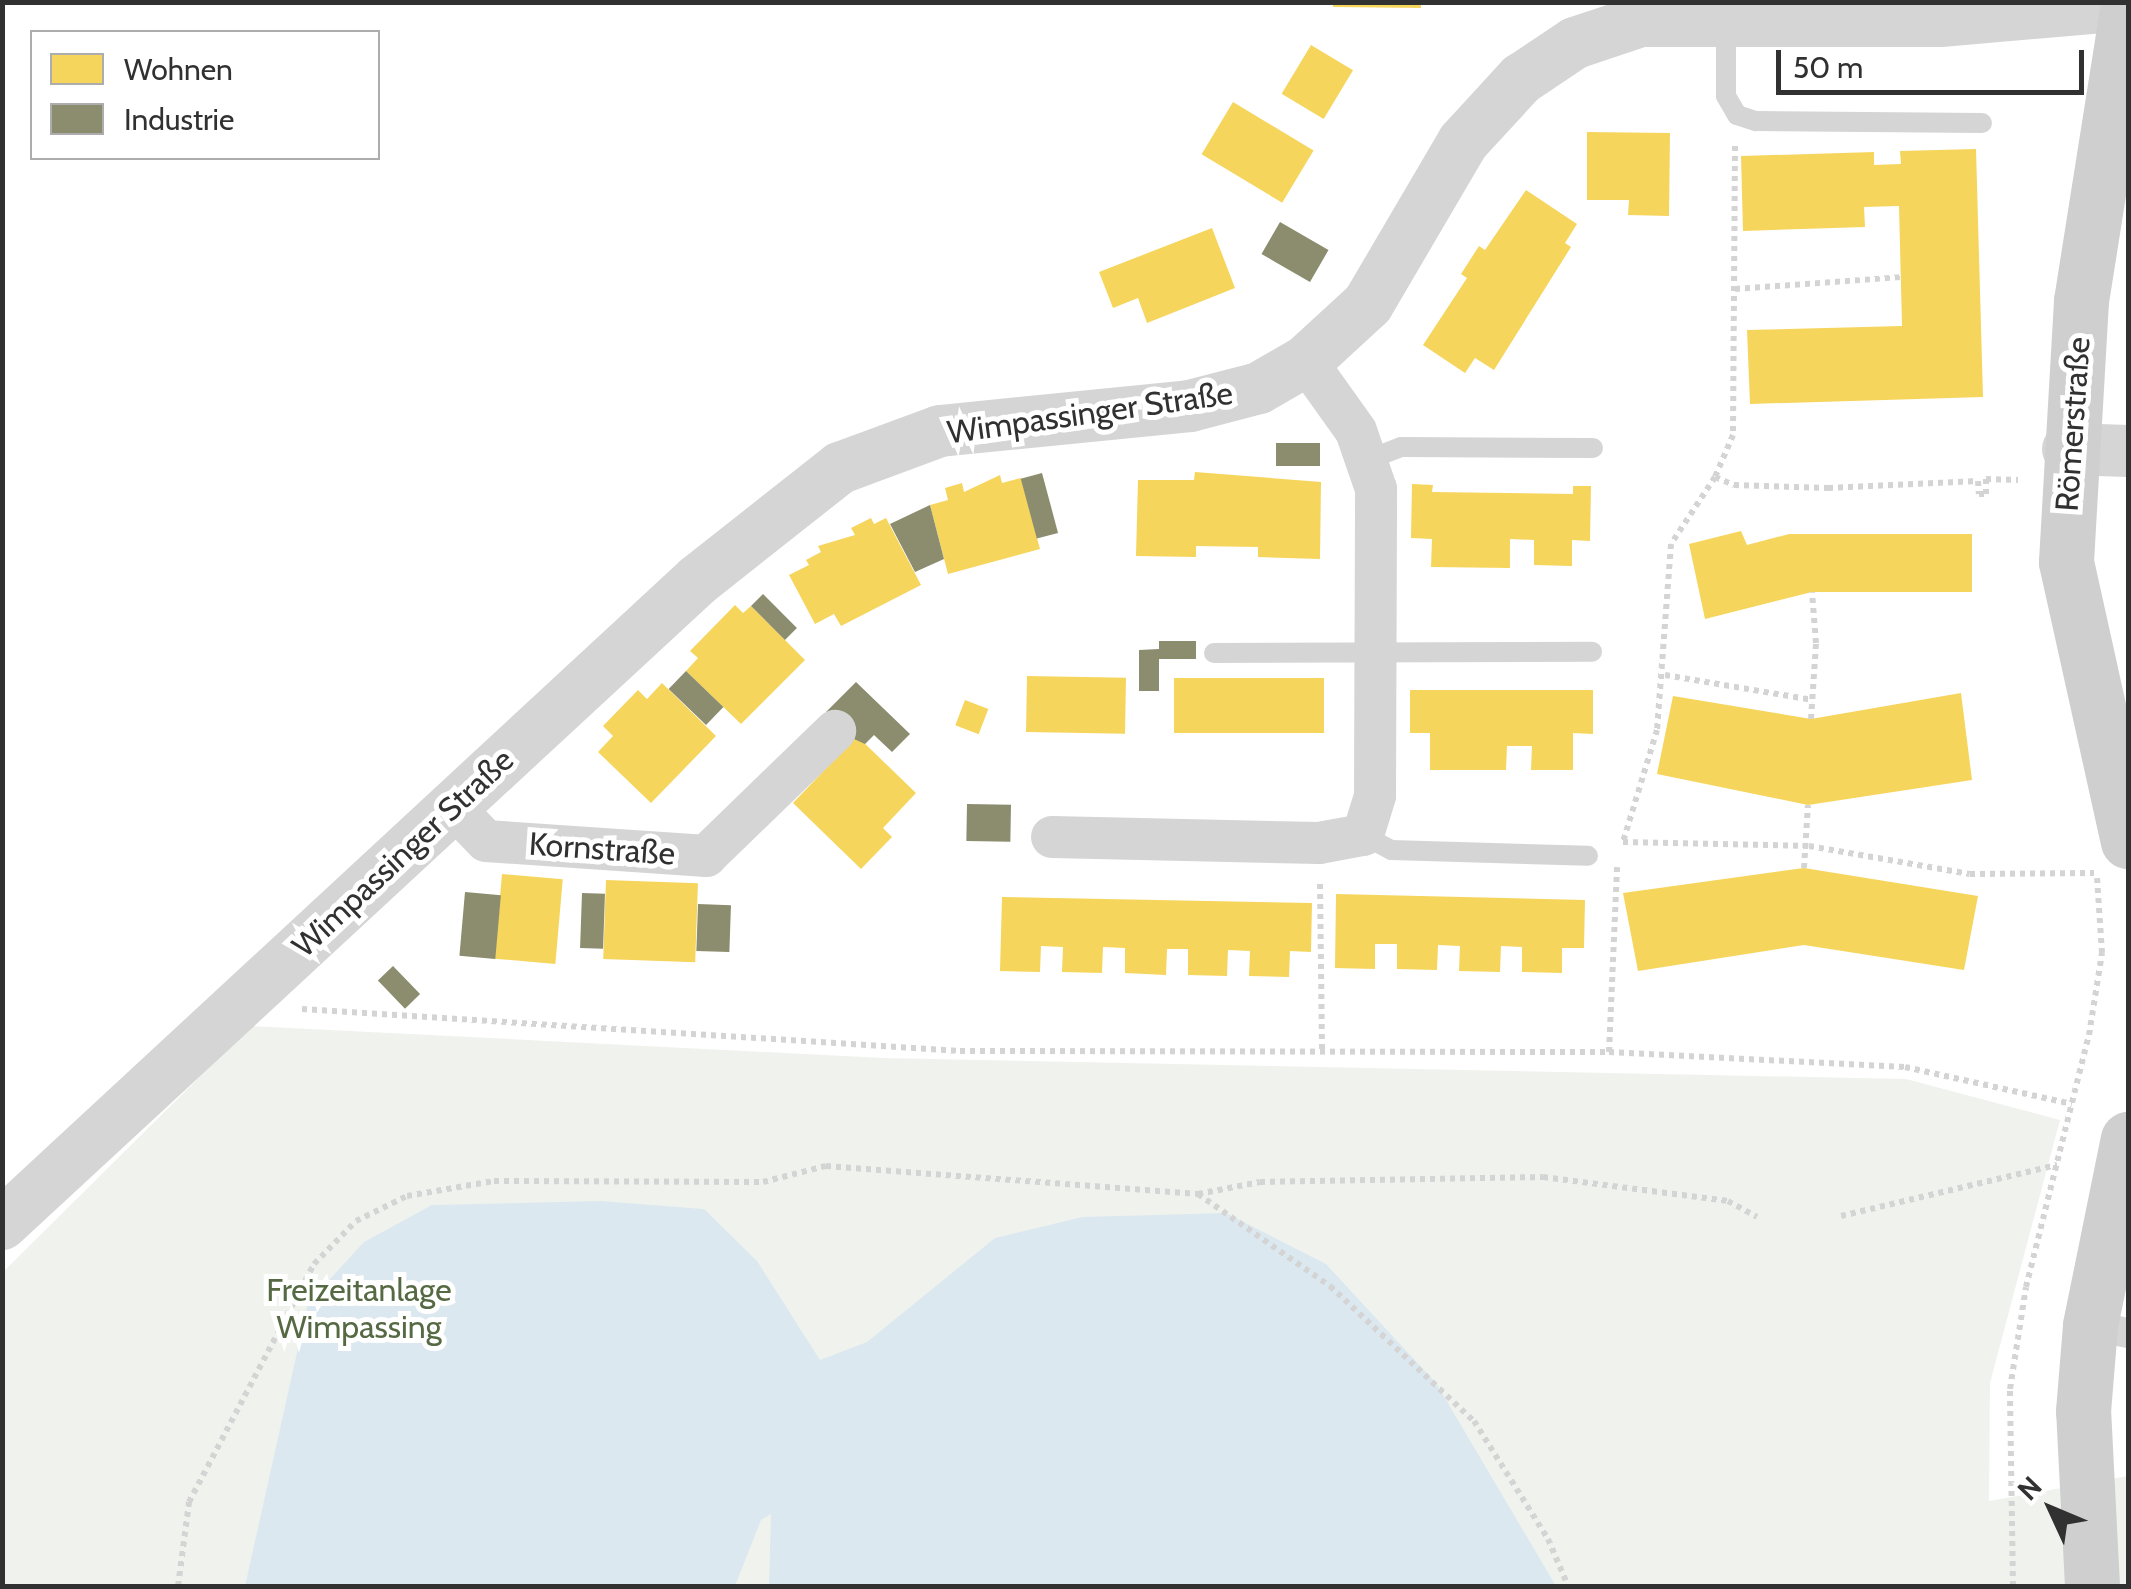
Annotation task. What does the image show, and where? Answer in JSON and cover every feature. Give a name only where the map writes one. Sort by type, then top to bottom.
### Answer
[{"type":"main road","name":"Römerstraße","points":[[2106,857],[2121,774],[2066,562],[2044,457],[2081,301],[2128,5]]},
{"type":"main road","points":[[2092,1586],[2083,1410],[2109,1329],[2128,1139]]},
{"type":"street","name":"Wimpassinger Straße","points":[[2,1224],[698,580],[840,468],[940,431],[1190,406],[1258,388],[1306,361],[1368,304],[1464,142],[1521,78],[1575,43],[1640,12],[1726,21],[1940,20],[2128,5]]},
{"type":"street","points":[[1052,838],[1319,843],[1363,835],[1375,796],[1376,489],[1370,459],[1306,361]]},
{"type":"street","points":[[2044,457],[2128,451]]},
{"type":"street","name":"Kornstraße","points":[[453,807],[486,842],[706,856],[835,732]]},
{"type":"lane","points":[[1726,21],[1726,96],[1737,115],[1756,120],[1982,123]]},
{"type":"lane","points":[[1370,459],[1401,447],[1593,448]]},
{"type":"lane","points":[[1214,654],[1376,650],[1592,652]]},
{"type":"lane","points":[[1363,835],[1390,850],[1588,856]]},
{"type":"path","points":[[1609,1052],[1623,842],[1657,730],[1665,676],[1672,544],[1715,477],[1732,435],[1737,115]]},
{"type":"path","points":[[1735,288],[1900,276]]},
{"type":"path","points":[[1715,477],[1734,485],[1828,488],[1978,480],[1980,494],[1986,494],[1986,479],[2018,480],[2044,457]]},
{"type":"path","points":[[2018,480],[2019,497]]},
{"type":"path","points":[[1811,720],[1812,592]]},
{"type":"path","points":[[1665,676],[1813,700]]},
{"type":"path","points":[[1804,868],[1809,846],[1808,805]]},
{"type":"path","points":[[1623,842],[1809,846],[1970,874],[2106,857],[2102,954],[2072,1104],[2026,1287],[2010,1389],[2014,1586]]},
{"type":"path","points":[[1319,843],[1322,1052]]},
{"type":"path","points":[[285,1008],[960,1051],[1609,1052],[1904,1067],[2072,1104]]},
{"type":"path","points":[[1841,1216],[2057,1165]]},
{"type":"path","points":[[178,1586],[190,1502],[314,1264],[356,1221],[407,1196],[494,1182],[763,1182],[826,1166],[1198,1194],[1260,1182],[1543,1176],[1728,1201],[1757,1217]]},
{"type":"path","points":[[1198,1194],[1330,1286],[1474,1421],[1548,1539],[1568,1586]]},
{"type":"green space","name":"Freizeitanlage Wimpassing","points":[[251,1026],[883,1058],[1906,1079],[2060,1120],[1990,1383],[1989,1501],[2128,1476],[2128,1586],[3,1586],[3,1272]]},
{"type":"shaded area","points":[[600,1201],[704,1209],[757,1261],[820,1360],[867,1342],[995,1238],[1082,1217],[1226,1213],[1326,1264],[1436,1383],[1556,1586],[769,1586],[771,1514],[761,1520],[735,1586],[245,1586],[308,1303],[364,1242],[432,1205]]},
{"type":"building: Wohnen","points":[[1333,2],[1421,2],[1421,8],[1333,7]]},
{"type":"building: Wohnen","points":[[1311,45],[1353,70],[1324,119],[1282,94]]},
{"type":"building: Wohnen","points":[[1233,102],[1314,150],[1282,203],[1202,154]]},
{"type":"building: Wohnen","points":[[1587,132],[1670,133],[1669,216],[1628,215],[1629,200],[1587,200]]},
{"type":"building: Wohnen","points":[[1976,149],[1983,397],[1750,404],[1747,330],[1902,326],[1899,206],[1864,207],[1865,227],[1743,231],[1741,156],[1874,152],[1874,165],[1901,164],[1900,151]]},
{"type":"building: Wohnen","points":[[1526,190],[1577,224],[1565,243],[1571,247],[1494,370],[1475,358],[1465,373],[1423,345],[1467,278],[1461,274],[1479,246],[1485,250]]},
{"type":"building: Wohnen","points":[[1212,228],[1235,288],[1147,323],[1138,298],[1113,308],[1099,272]]},
{"type":"building: Wohnen","points":[[1195,472],[1321,482],[1320,559],[1258,557],[1258,547],[1196,546],[1196,557],[1136,556],[1138,480],[1194,480]]},
{"type":"building: Wohnen","points":[[1000,475],[1002,483],[1021,478],[1040,549],[948,574],[930,505],[948,500],[945,488],[962,483],[964,492]]},
{"type":"building: Wohnen","points":[[1412,484],[1433,485],[1432,492],[1573,494],[1573,486],[1591,486],[1590,541],[1572,540],[1572,566],[1534,565],[1534,540],[1510,539],[1510,568],[1431,567],[1432,539],[1411,538]]},
{"type":"building: Wohnen","points":[[871,518],[874,524],[886,518],[921,585],[841,626],[834,614],[815,624],[789,575],[809,565],[806,560],[821,552],[818,546],[855,535],[851,528]]},
{"type":"building: Wohnen","points":[[1741,531],[1747,545],[1789,534],[1972,534],[1972,592],[1812,592],[1705,619],[1689,544]]},
{"type":"building: Wohnen","points":[[735,605],[743,613],[751,606],[805,660],[741,724],[686,671],[698,658],[690,651]]},
{"type":"building: Wohnen","points":[[1027,676],[1126,678],[1125,734],[1026,732]]},
{"type":"building: Wohnen","points":[[1174,678],[1324,678],[1324,733],[1174,733]]},
{"type":"building: Wohnen","points":[[662,683],[716,736],[651,803],[598,752],[613,736],[603,726],[638,690],[647,699]]},
{"type":"building: Wohnen","points":[[1410,690],[1593,690],[1593,734],[1573,733],[1573,770],[1531,770],[1532,746],[1507,746],[1506,770],[1430,770],[1430,733],[1410,733]]},
{"type":"building: Wohnen","points":[[1961,693],[1972,780],[1808,805],[1657,774],[1673,696],[1811,719]]},
{"type":"building: Wohnen","points":[[965,700],[988,709],[979,734],[955,725]]},
{"type":"building: Wohnen","points":[[857,736],[916,793],[883,828],[892,837],[861,869],[793,803]]},
{"type":"building: Wohnen","points":[[1804,868],[1978,896],[1964,970],[1804,945],[1638,971],[1623,893]]},
{"type":"building: Wohnen","points":[[502,874],[563,879],[555,964],[495,959]]},
{"type":"building: Wohnen","points":[[606,880],[698,883],[695,962],[603,959]]},
{"type":"building: Wohnen","points":[[1336,894],[1585,900],[1584,948],[1562,948],[1562,973],[1522,972],[1522,947],[1501,946],[1500,972],[1459,971],[1460,946],[1438,945],[1437,970],[1397,969],[1397,944],[1375,944],[1375,969],[1335,968]]},
{"type":"building: Wohnen","points":[[1002,897],[1312,903],[1311,952],[1290,951],[1289,977],[1249,976],[1250,951],[1228,950],[1227,976],[1188,975],[1188,949],[1167,949],[1166,975],[1125,973],[1125,948],[1103,947],[1102,973],[1062,972],[1063,947],[1041,946],[1040,972],[1000,971]]},
{"type":"building: Industrie","points":[[1280,222],[1328,250],[1310,282],[1262,254]]},
{"type":"building: Industrie","points":[[1276,443],[1320,443],[1320,466],[1276,466]]},
{"type":"building: Industrie","points":[[1042,473],[1058,533],[1037,539],[1021,479]]},
{"type":"building: Industrie","points":[[930,505],[944,559],[915,572],[890,524]]},
{"type":"building: Industrie","points":[[763,594],[797,628],[785,640],[751,606]]},
{"type":"building: Industrie","points":[[1159,641],[1196,641],[1196,659],[1159,659],[1159,691],[1139,691],[1139,650],[1159,649]]},
{"type":"building: Industrie","points":[[686,671],[723,707],[706,725],[669,689]]},
{"type":"building: Industrie","points":[[856,682],[910,734],[892,752],[874,735],[865,744],[854,739],[826,712]]},
{"type":"building: Industrie","points":[[967,804],[1011,805],[1010,842],[966,841]]},
{"type":"building: Industrie","points":[[465,892],[501,895],[495,959],[459,956]]},
{"type":"building: Industrie","points":[[582,893],[605,894],[603,949],[580,948]]},
{"type":"building: Industrie","points":[[698,904],[731,905],[729,952],[696,951]]},
{"type":"building: Industrie","points":[[393,966],[420,994],[405,1009],[378,981]]}]
